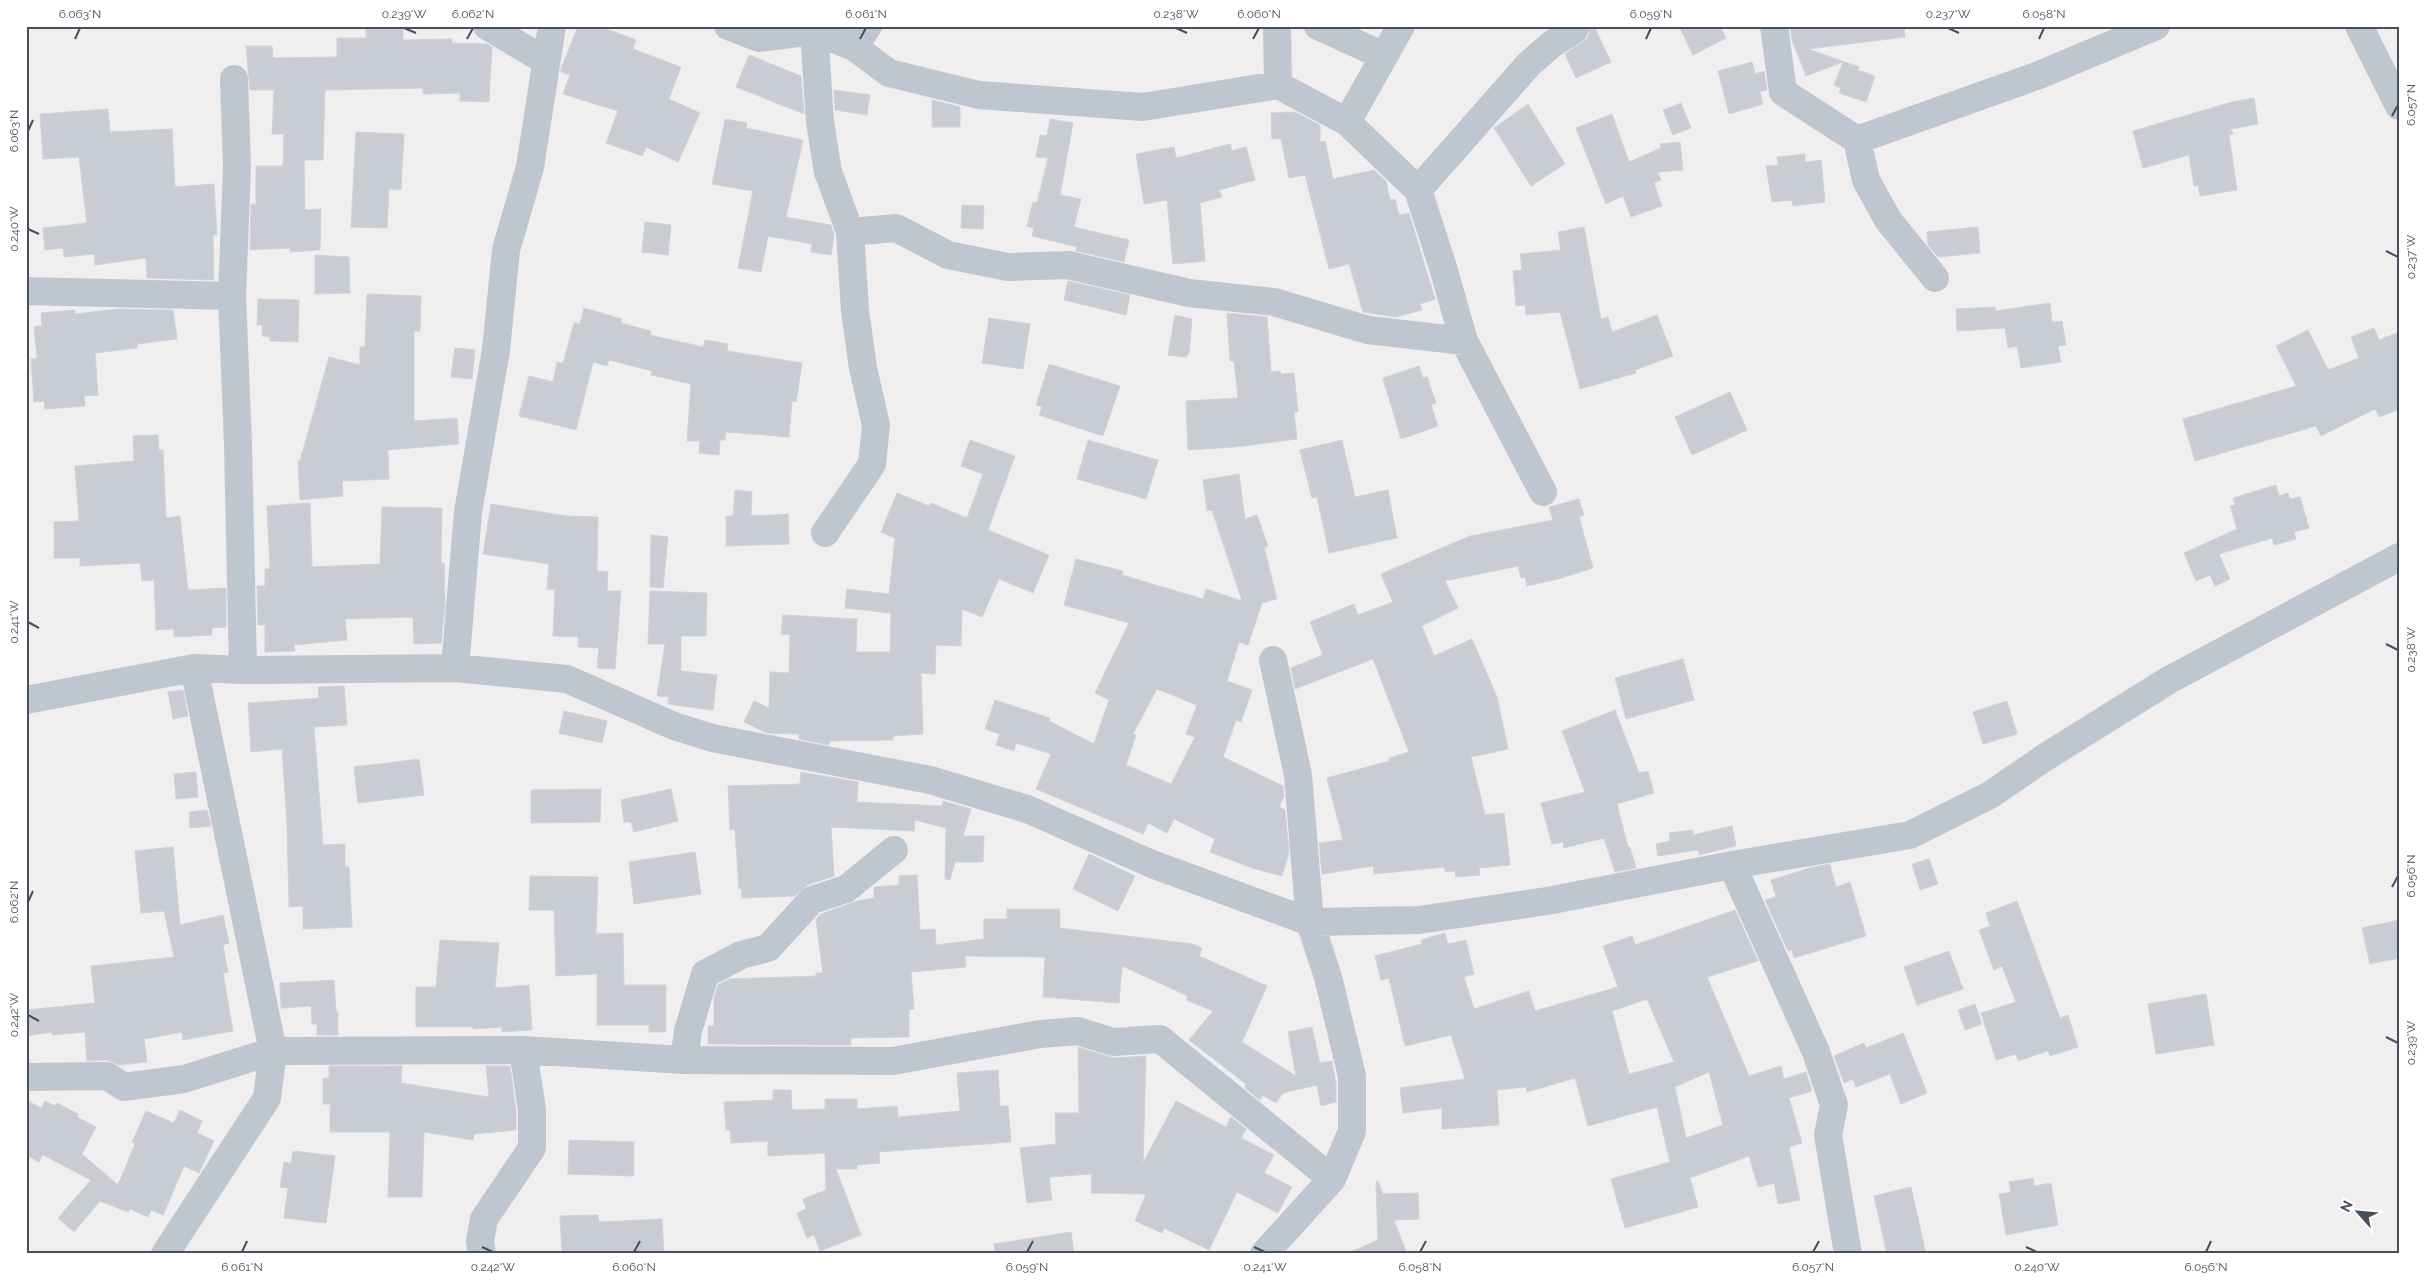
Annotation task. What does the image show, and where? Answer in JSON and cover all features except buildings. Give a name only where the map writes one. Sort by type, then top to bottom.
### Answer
[{"type":"street","points":[[488,26],[546,61]]},
{"type":"street","points":[[455,668],[468,512],[496,350],[506,250],[530,167],[552,26]]},
{"type":"street","points":[[728,26],[759,38],[816,29],[861,36],[889,73],[979,95],[1143,108],[1278,85],[1348,122],[1418,190],[1442,264],[1464,342],[1543,492]]},
{"type":"street","points":[[1277,26],[1278,85]]},
{"type":"street","points":[[1318,26],[1384,56]]},
{"type":"street","points":[[1348,122],[1401,26]]},
{"type":"street","points":[[1774,26],[1783,92],[1857,140],[1866,180],[1888,220],[1935,278]]},
{"type":"street","points":[[1857,140],[2039,75],[2156,26]]},
{"type":"street","points":[[2359,26],[2399,106]]},
{"type":"street","points":[[816,29],[820,122],[828,172],[850,232],[855,311],[863,368],[876,425],[872,464],[825,532]]},
{"type":"street","points":[[1418,190],[1529,64],[1552,44],[1574,30]]},
{"type":"street","points":[[234,79],[237,167],[232,296],[238,444],[243,670]]},
{"type":"street","points":[[850,232],[896,228],[948,256],[1008,267],[1068,264],[1189,293],[1274,302],[1368,330],[1464,342]]},
{"type":"street","points":[[26,290],[30,292],[232,296]]},
{"type":"street","points":[[26,700],[194,668],[243,670],[455,668],[567,679],[674,726],[712,738],[930,780],[1027,809],[1152,864],[1310,922],[1419,920],[1547,900],[1732,865],[1910,835],[1990,796],[2044,758],[2169,680],[2399,557]]},
{"type":"street","points":[[1264,1254],[1332,1179],[1352,1132],[1352,1076],[1328,977],[1310,922],[1298,775],[1273,660]]},
{"type":"street","points":[[165,1254],[267,1098],[273,1051],[194,668]]},
{"type":"street","points":[[684,1060],[688,1031],[706,974],[741,955],[768,948],[812,900],[846,889],[894,850]]},
{"type":"street","points":[[1732,865],[1816,1052],[1834,1105],[1828,1135],[1848,1254]]},
{"type":"street","points":[[26,1077],[107,1076],[124,1087],[184,1079],[273,1051],[523,1050],[684,1060],[893,1061],[1040,1034],[1078,1031],[1113,1042],[1160,1039],[1332,1179]]},
{"type":"street","points":[[482,1254],[480,1241],[484,1219],[532,1148],[532,1110],[523,1050]]}]
